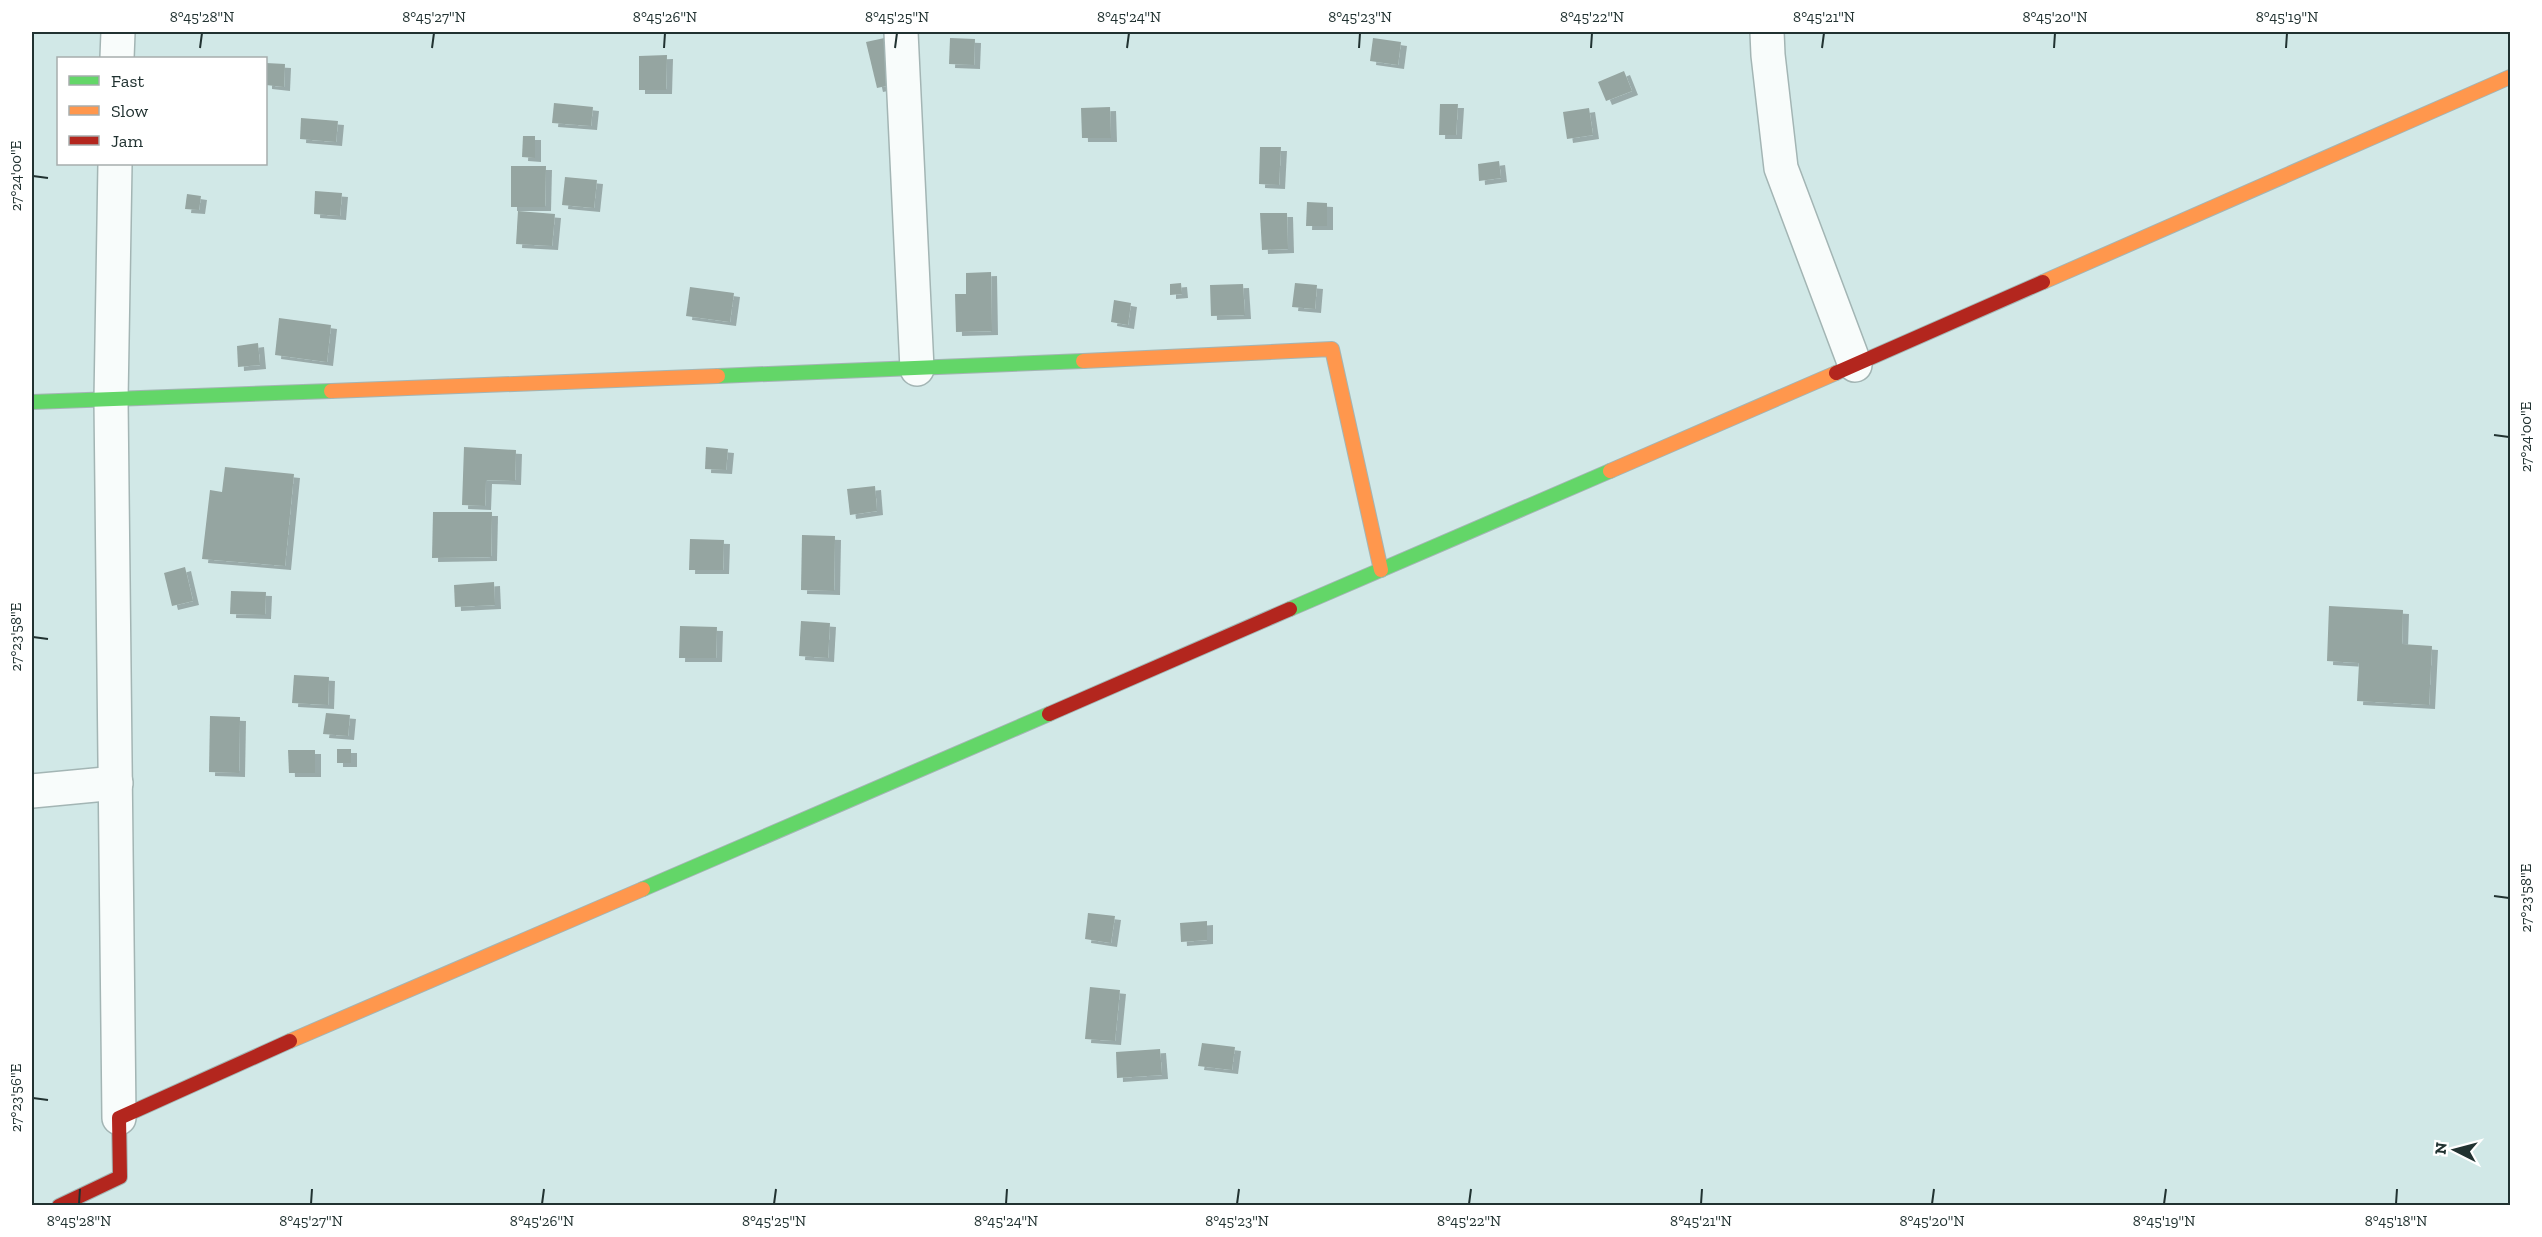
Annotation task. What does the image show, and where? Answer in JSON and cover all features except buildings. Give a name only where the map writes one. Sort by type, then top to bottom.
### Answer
[{"type":"street","points":[[117,57],[118,32]]},
{"type":"street","points":[[901,32],[917,369]]},
{"type":"street","points":[[1767,32],[1781,168],[1855,365]]},
{"type":"street","points":[[119,1118],[289,1042],[1855,365],[2511,77]]},
{"type":"street","points":[[59,1206],[120,1177],[111,400],[115,165]]},
{"type":"street","points":[[32,402],[917,369],[1332,350],[1381,570]]},
{"type":"street","points":[[32,791],[116,783]]},
{"type":"traffic: fast","points":[[718,376],[1083,361]]},
{"type":"traffic: fast","points":[[32,402],[331,391]]},
{"type":"traffic: fast","points":[[1290,609],[1610,471]]},
{"type":"traffic: fast","points":[[643,889],[1049,714]]},
{"type":"traffic: slow","points":[[2043,282],[2510,77]]},
{"type":"traffic: slow","points":[[1083,361],[1332,349],[1381,570]]},
{"type":"traffic: slow","points":[[1610,471],[1836,373]]},
{"type":"traffic: slow","points":[[331,391],[718,376]]},
{"type":"traffic: slow","points":[[290,1041],[643,889]]},
{"type":"traffic: jam","points":[[1836,373],[2043,282]]},
{"type":"traffic: jam","points":[[1049,714],[1290,609]]},
{"type":"traffic: jam","points":[[59,1206],[120,1177],[119,1118],[290,1041]]}]
